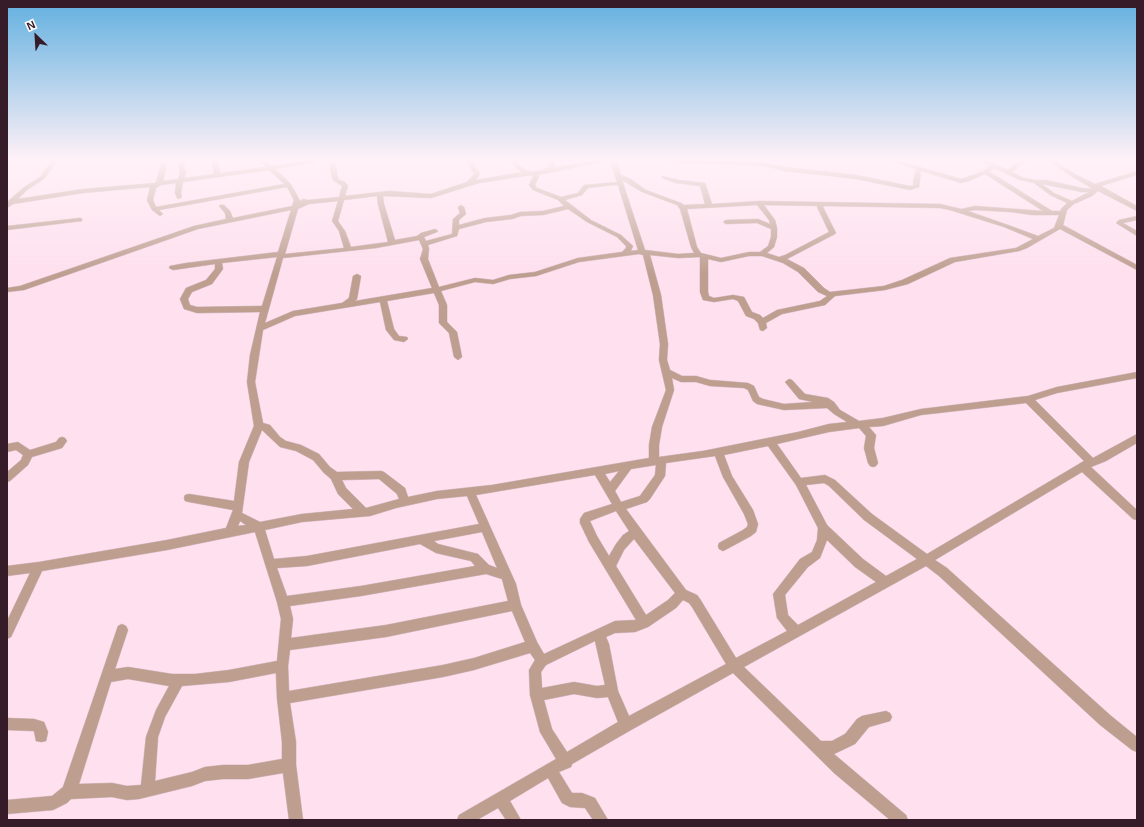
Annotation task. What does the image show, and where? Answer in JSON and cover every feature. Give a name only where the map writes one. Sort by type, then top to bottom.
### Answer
[{"type":"street","points":[[10,201],[28,199]]},
{"type":"street","points":[[151,199],[154,209],[160,214]]},
{"type":"street","points":[[154,209],[213,199]]},
{"type":"street","points":[[230,532],[237,511],[244,462],[259,426],[251,382],[258,328],[297,203],[295,199]]},
{"type":"street","points":[[7,290],[21,288],[182,231],[297,203],[337,199]]},
{"type":"street","points":[[342,199],[335,221],[342,230],[348,250]]},
{"type":"street","points":[[380,199],[392,243]]},
{"type":"street","points":[[560,199],[589,221],[620,236],[630,246],[642,252]]},
{"type":"street","points":[[626,199],[657,295],[664,344],[663,360],[669,383],[670,394],[657,427],[654,446],[660,476],[643,499],[588,516],[585,519],[593,539],[644,622]]},
{"type":"street","points":[[664,199],[678,204],[683,208],[694,247],[701,255],[704,292],[706,298],[714,300],[734,297],[741,299],[749,314],[756,317],[762,325],[780,312],[822,303],[834,294]]},
{"type":"street","points":[[707,199],[709,206]]},
{"type":"street","points":[[1028,199],[1137,268]]},
{"type":"street","points":[[1062,199],[1072,203]]},
{"type":"street","points":[[258,328],[293,314],[342,307],[437,289],[480,279],[493,282],[509,277],[536,274],[578,260],[625,252],[642,252],[678,256],[701,255],[721,260],[749,254],[762,254],[778,259],[801,270],[821,290],[834,294],[892,286],[910,280],[943,264],[964,258],[1025,248],[1057,229],[1064,209],[1079,199]]},
{"type":"street","points":[[1117,199],[1137,209]]},
{"type":"street","points":[[683,208],[691,206],[759,203],[940,206],[1006,226],[1038,239]]},
{"type":"street","points":[[759,203],[772,220],[774,228],[774,237],[771,247],[762,254]]},
{"type":"street","points":[[778,259],[788,257],[810,243],[833,233],[820,207],[824,204]]},
{"type":"street","points":[[222,206],[228,212],[230,220]]},
{"type":"street","points":[[173,268],[281,255],[348,250],[392,243],[451,237],[454,235],[456,219],[463,214],[461,207]]},
{"type":"street","points":[[455,228],[478,223],[484,220],[512,217],[520,214],[543,212],[569,207]]},
{"type":"street","points":[[959,211],[975,208],[1050,213]]},
{"type":"street","points":[[1137,218],[1119,223],[1137,234]]},
{"type":"street","points":[[7,228],[80,220]]},
{"type":"street","points":[[726,222],[758,221],[774,228]]},
{"type":"street","points":[[435,231],[425,233],[423,241],[426,249],[424,259],[443,305],[443,323],[453,332],[458,357]]},
{"type":"street","points":[[625,252],[629,250],[630,246]]},
{"type":"street","points":[[218,262],[219,269],[209,282],[189,290],[184,299],[187,307],[197,310],[264,309]]},
{"type":"street","points":[[342,307],[353,299],[357,276]]},
{"type":"street","points":[[383,299],[390,330],[397,338],[404,339]]},
{"type":"street","points":[[666,372],[681,379],[696,379],[710,383],[745,385],[751,388],[756,399],[760,402],[784,406],[831,404]]},
{"type":"street","points":[[7,571],[167,545],[302,518],[364,513],[437,495],[470,492],[658,460],[718,452],[829,428],[881,422],[921,412],[1028,399],[1057,390],[1137,375]]},
{"type":"street","points":[[789,382],[802,397],[825,400],[831,404],[837,412],[859,424],[870,433],[871,437],[869,448],[873,463]]},
{"type":"street","points":[[1028,399],[1137,516]]},
{"type":"street","points":[[870,433],[878,428],[881,422]]},
{"type":"street","points":[[259,426],[267,428],[277,440],[283,444],[298,448],[316,457],[327,470],[335,476],[339,488],[364,513]]},
{"type":"street","points":[[464,820],[566,762],[626,725],[796,632],[1020,505],[1087,464],[1103,458],[1137,438]]},
{"type":"street","points":[[28,454],[59,445],[62,441]]},
{"type":"street","points":[[770,441],[799,482],[824,528],[833,539],[859,563],[885,582]]},
{"type":"street","points":[[7,448],[18,446],[28,454]]},
{"type":"street","points":[[718,452],[728,477],[749,513],[753,524],[752,529],[747,533],[723,546]]},
{"type":"street","points":[[7,478],[24,462],[28,454]]},
{"type":"street","points":[[609,491],[628,466]]},
{"type":"street","points":[[598,471],[618,506],[682,594],[693,599],[696,603],[734,666],[839,768],[901,820]]},
{"type":"street","points":[[335,476],[381,475],[402,491],[405,502]]},
{"type":"street","points":[[799,482],[821,479],[829,481],[868,517],[948,577],[1105,720],[1137,744]]},
{"type":"street","points":[[470,492],[510,584],[515,605],[533,646],[542,661]]},
{"type":"street","points":[[189,498],[224,503],[258,526],[271,564],[287,619],[282,666],[283,698],[289,742],[288,765],[296,820]]},
{"type":"street","points":[[271,564],[307,561],[485,527]]},
{"type":"street","points":[[796,632],[783,618],[779,594],[804,563],[816,555],[822,540],[824,528]]},
{"type":"street","points":[[610,566],[620,547],[627,538],[636,532]]},
{"type":"street","points":[[421,539],[436,548],[474,557],[486,569]]},
{"type":"street","points":[[7,633],[11,616],[39,567]]},
{"type":"street","points":[[283,602],[361,591],[486,569],[505,574]]},
{"type":"street","points":[[566,762],[546,732],[536,695],[535,670],[542,661],[598,634],[615,627],[635,626],[644,622],[672,604],[682,594]]},
{"type":"street","points":[[284,645],[386,631],[515,605]]},
{"type":"street","points":[[7,807],[53,803],[62,798],[68,792],[72,784],[122,630]]},
{"type":"street","points":[[598,634],[603,644],[612,691],[626,725]]},
{"type":"street","points":[[283,698],[443,671],[474,664],[533,646]]},
{"type":"street","points":[[107,677],[128,673],[179,680],[195,680],[229,676],[282,666]]},
{"type":"street","points":[[147,790],[152,737],[160,714],[179,680]]},
{"type":"street","points":[[536,695],[574,688],[597,692],[612,691]]},
{"type":"street","points":[[818,748],[832,748],[839,745],[850,739],[862,724],[867,721],[886,717]]},
{"type":"street","points":[[7,724],[34,725],[39,727],[42,732],[42,736]]},
{"type":"street","points":[[68,792],[112,790],[127,793],[192,780],[205,774],[248,772],[288,765]]},
{"type":"street","points":[[551,770],[567,798],[570,800],[582,800],[590,803],[601,820]]},
{"type":"street","points":[[501,800],[514,820]]}]
